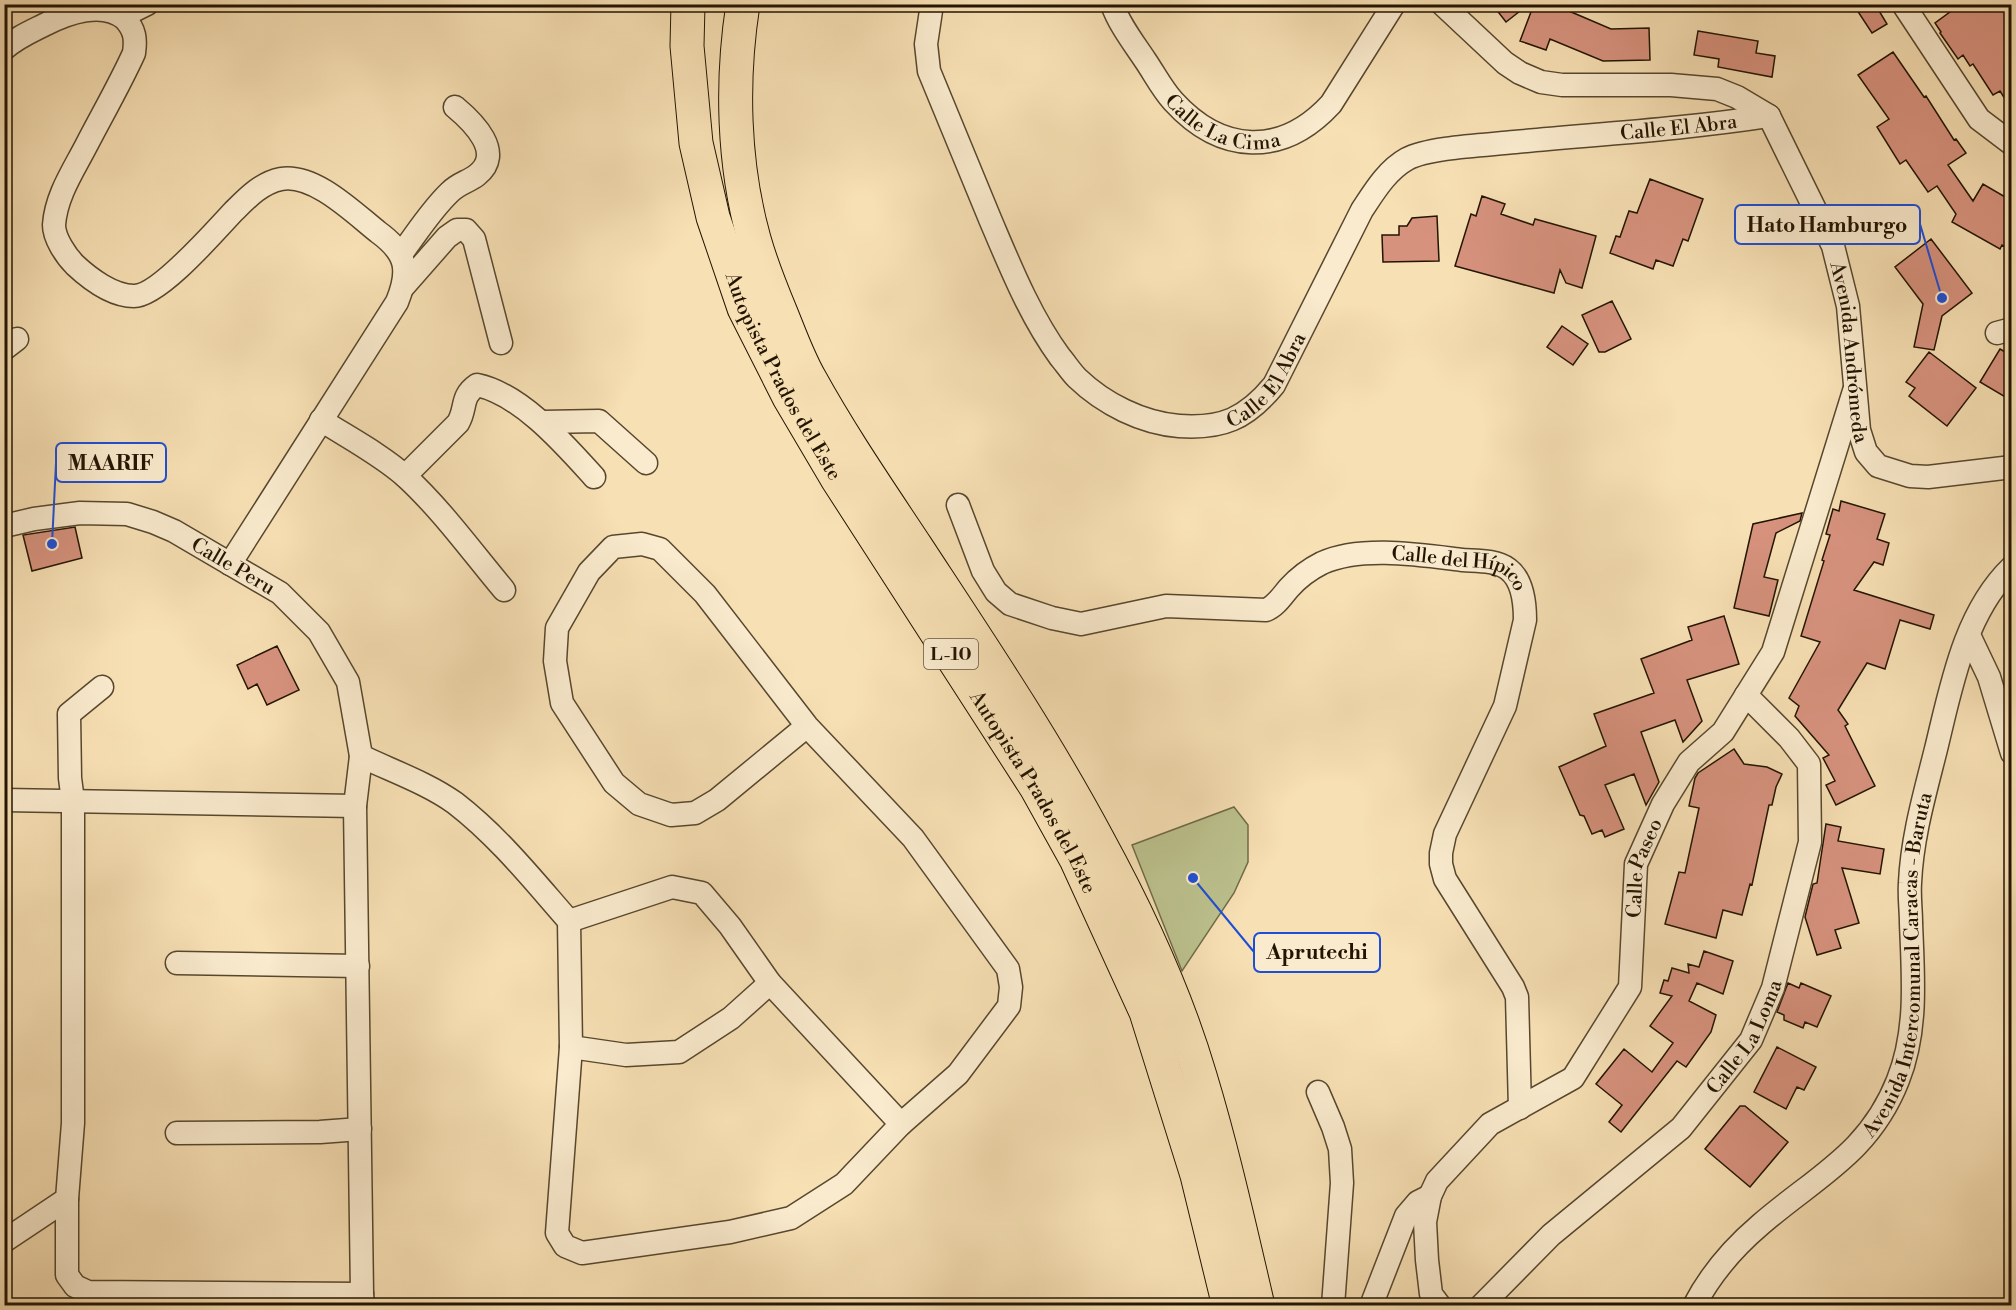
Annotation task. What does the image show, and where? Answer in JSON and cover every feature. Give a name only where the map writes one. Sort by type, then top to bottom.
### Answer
[{"type":"highway","name":"Autopista Prados del Este","points":[[688,4],[687,46],[696,143],[713,217],[744,308],[789,397],[838,480],[1036,787],[1076,859],[1146,1012],[1197,1175],[1229,1305]]},
{"type":"highway","name":"Autopista Prados del Este","points":[[743,4],[739,27],[736,79],[741,170],[754,238],[773,294],[808,377],[857,457],[1059,768],[1138,918],[1171,993],[1200,1073],[1221,1149],[1258,1305]]},
{"type":"street","points":[[123,16],[147,4]]},
{"type":"street","name":"Calle El Abra","points":[[932,4],[926,44],[929,71],[1011,269],[1046,337],[1076,377],[1101,398],[1134,414],[1165,424],[1202,428],[1227,422],[1246,413],[1262,400],[1274,385],[1362,210],[1381,183],[1394,169],[1408,159],[1427,152],[1769,116]]},
{"type":"street","name":"Calle La Cima","points":[[1112,4],[1130,38],[1171,100],[1203,126],[1222,136],[1243,142],[1270,141],[1291,136],[1318,118],[1331,104],[1394,4]]},
{"type":"street","points":[[1442,4],[1505,63],[1520,73],[1541,81],[1562,85],[1671,85],[1717,89],[1737,97],[1769,116]]},
{"type":"street","points":[[1903,4],[1979,119],[2012,144]]},
{"type":"street","points":[[4,49],[15,40],[75,9],[94,7],[112,9],[123,16],[133,28],[136,40],[134,53],[63,190],[54,227],[60,244],[73,263],[90,278],[121,294],[136,296],[150,291],[189,258],[248,197],[263,185],[282,179],[300,179],[319,188],[389,240],[401,254],[406,269],[404,286],[397,302],[230,564]]},
{"type":"street","points":[[401,254],[443,198],[454,187],[477,176],[487,164],[488,150],[483,135],[471,120],[455,107]]},
{"type":"street","name":"Avenida Andrómeda","points":[[1769,116],[1833,246],[1848,306],[1854,391],[1859,430],[1866,452],[1878,466],[1910,476],[1928,477],[2012,467]]},
{"type":"street","points":[[404,286],[447,237],[457,230],[466,230],[474,239],[501,343]]},
{"type":"street","points":[[405,476],[458,423],[463,415],[468,391],[477,384],[489,387],[543,422],[594,477]]},
{"type":"street","name":"Calle Paseo","points":[[1440,1305],[1431,1294],[1426,1260],[1425,1222],[1430,1196],[1437,1181],[1490,1124],[1573,1078],[1630,987],[1636,864],[1663,804],[1689,762],[1723,732],[1773,652],[1854,391]]},
{"type":"street","points":[[321,420],[385,460],[405,476],[434,506],[504,590]]},
{"type":"street","points":[[543,422],[599,421],[646,463]]},
{"type":"street","name":"Calle del Hípico","points":[[958,505],[983,571],[996,592],[1010,604],[1072,623],[1090,623],[1166,606],[1266,610],[1274,605],[1298,580],[1323,563],[1336,558],[1406,553],[1494,563],[1508,569],[1522,592],[1525,620],[1505,706],[1445,834],[1441,864],[1445,879],[1517,997],[1520,1108]]},
{"type":"street","name":"Calle Peru","points":[[4,526],[34,519],[80,513],[127,514],[174,531],[280,593],[319,632],[348,682],[361,756],[355,806],[362,1302]]},
{"type":"street","points":[[361,756],[430,788],[454,803],[504,847],[569,921],[571,1047],[557,1233],[565,1246],[582,1253],[730,1232],[791,1218],[844,1184],[901,1124],[957,1074],[1009,1006],[1011,987],[1008,969],[913,838],[807,726],[705,594],[660,549],[642,544],[613,547],[589,572],[557,628],[555,661],[562,703],[614,783],[639,804],[671,815],[695,813],[717,800],[807,726]]},
{"type":"street","name":"Avenida Intercomunal Caracas - Baruta","points":[[1694,1305],[1732,1251],[1760,1225],[1840,1164],[1864,1139],[1890,1099],[1899,1079],[1912,1020],[1914,984],[1910,884],[1921,808],[1954,678],[1969,635],[1991,592],[2012,567]]},
{"type":"street","points":[[1969,635],[1989,677],[2012,753]]},
{"type":"street","points":[[102,687],[69,714],[70,778],[73,801],[74,1123],[67,1199],[67,1275],[75,1287],[88,1292],[362,1302]]},
{"type":"street","name":"Calle La Loma","points":[[1481,1305],[1551,1235],[1681,1128],[1751,1040],[1773,988],[1810,842],[1809,764],[1789,738],[1746,695]]},
{"type":"street","points":[[4,800],[355,806]]},
{"type":"street","points":[[569,921],[672,887],[702,893],[730,926],[770,983],[901,1124]]},
{"type":"street","points":[[177,963],[358,966]]},
{"type":"street","points":[[571,1047],[626,1054],[679,1052],[731,1018],[770,983]]},
{"type":"street","points":[[1318,1092],[1340,1149],[1342,1183],[1333,1305]]},
{"type":"street","points":[[177,1133],[320,1132],[360,1129]]},
{"type":"street","points":[[1371,1305],[1406,1216],[1418,1202],[1430,1196]]},
{"type":"street","points":[[4,1241],[67,1199]]},
{"type":"green space","points":[[1234,807],[1248,825],[1248,862],[1234,893],[1182,971],[1132,845]]},
{"type":"building","points":[[1492,4],[1529,4],[1506,22]]},
{"type":"building","points":[[1534,4],[1564,4],[1562,8],[1611,29],[1649,28],[1650,60],[1603,61],[1550,39],[1546,50],[1520,41]]},
{"type":"building","points":[[1853,4],[1875,4],[1887,24],[1872,33]]},
{"type":"building","points":[[1961,4],[2002,4],[2012,19],[2012,110],[2000,91],[1993,95],[1973,64],[1970,66],[1963,55],[1958,59],[1935,23]]},
{"type":"building","points":[[1698,31],[1758,41],[1756,53],[1775,56],[1772,77],[1718,67],[1719,59],[1694,55]]},
{"type":"building","points":[[1893,52],[1924,97],[1926,96],[1954,140],[1956,139],[1966,153],[1948,165],[1973,201],[1983,184],[2012,201],[2012,251],[2002,245],[2000,249],[1952,222],[1956,214],[1937,186],[1928,192],[1906,160],[1900,164],[1877,127],[1889,119],[1858,75]]},
{"type":"building","points":[[1650,179],[1703,199],[1688,241],[1683,239],[1673,266],[1656,260],[1653,269],[1610,253],[1616,236],[1620,237],[1629,211],[1637,213]]},
{"type":"building","points":[[1482,196],[1505,204],[1501,214],[1533,225],[1535,219],[1596,236],[1582,288],[1566,283],[1560,270],[1554,293],[1455,266],[1471,214],[1476,216]]},
{"type":"building","points":[[1437,216],[1439,261],[1383,262],[1382,235],[1399,235],[1399,226],[1407,226],[1412,218]]},
{"type":"building","points":[[1931,239],[1972,293],[1942,316],[1934,350],[1914,347],[1923,304],[1895,267]]},
{"type":"building","points":[[1612,301],[1631,339],[1605,352],[1599,352],[1582,315]]},
{"type":"building","points":[[1562,326],[1588,344],[1573,365],[1547,347]]},
{"type":"building","points":[[2000,349],[2012,356],[2012,401],[1980,382]]},
{"type":"building","points":[[1929,352],[1976,388],[1947,426],[1909,396],[1915,388],[1906,382]]},
{"type":"building","points":[[1841,501],[1885,514],[1877,539],[1889,543],[1883,565],[1874,562],[1854,590],[1934,615],[1930,629],[1900,620],[1885,669],[1867,663],[1838,710],[1848,724],[1845,726],[1875,786],[1836,805],[1826,785],[1835,781],[1823,758],[1829,755],[1795,716],[1799,706],[1789,698],[1820,642],[1801,636],[1824,561],[1822,560],[1830,535],[1826,534],[1833,509],[1839,511]]},
{"type":"building","points":[[1802,513],[1800,521],[1776,533],[1764,577],[1778,580],[1769,616],[1734,608],[1753,524]]},
{"type":"building","points":[[75,527],[82,558],[32,571],[23,535]]},
{"type":"building","points":[[1724,616],[1739,664],[1687,680],[1702,721],[1683,742],[1675,720],[1641,732],[1659,782],[1646,805],[1634,774],[1605,785],[1624,829],[1605,837],[1602,830],[1592,834],[1584,816],[1580,815],[1559,767],[1606,746],[1594,714],[1654,693],[1641,659],[1692,640],[1688,627]]},
{"type":"building","points":[[277,646],[299,690],[267,705],[257,684],[248,689],[237,665]]},
{"type":"building","points":[[1734,749],[1744,764],[1767,767],[1782,774],[1772,805],[1769,805],[1752,885],[1750,884],[1742,915],[1723,910],[1716,938],[1665,924],[1679,872],[1685,873],[1699,808],[1689,806],[1695,778],[1698,773]]},
{"type":"building","points":[[1826,824],[1841,827],[1838,841],[1884,849],[1880,874],[1842,868],[1859,923],[1835,930],[1841,948],[1817,955],[1805,917],[1813,884],[1817,883]]},
{"type":"building","points":[[1704,951],[1733,961],[1723,994],[1697,983],[1689,1001],[1716,1015],[1711,1032],[1686,1067],[1677,1061],[1621,1132],[1609,1122],[1622,1105],[1596,1084],[1624,1049],[1652,1072],[1673,1043],[1650,1026],[1672,996],[1660,993],[1664,980],[1668,981],[1672,968],[1689,973],[1688,964],[1699,967]]},
{"type":"building","points":[[1788,983],[1799,988],[1801,983],[1831,996],[1817,1027],[1805,1022],[1803,1028],[1784,1020],[1784,1015],[1777,1012]]},
{"type":"building","points":[[1777,1047],[1816,1067],[1804,1090],[1797,1087],[1786,1109],[1754,1092]]},
{"type":"building","points":[[1740,1106],[1745,1106],[1788,1142],[1750,1187],[1705,1149]]},
{"type":"place","name":"Hato Hamburgo","points":[[1942,298]]},
{"type":"place","name":"MAARIF","points":[[52,544]]},
{"type":"place","name":"Aprutechi","points":[[1193,878]]}]
